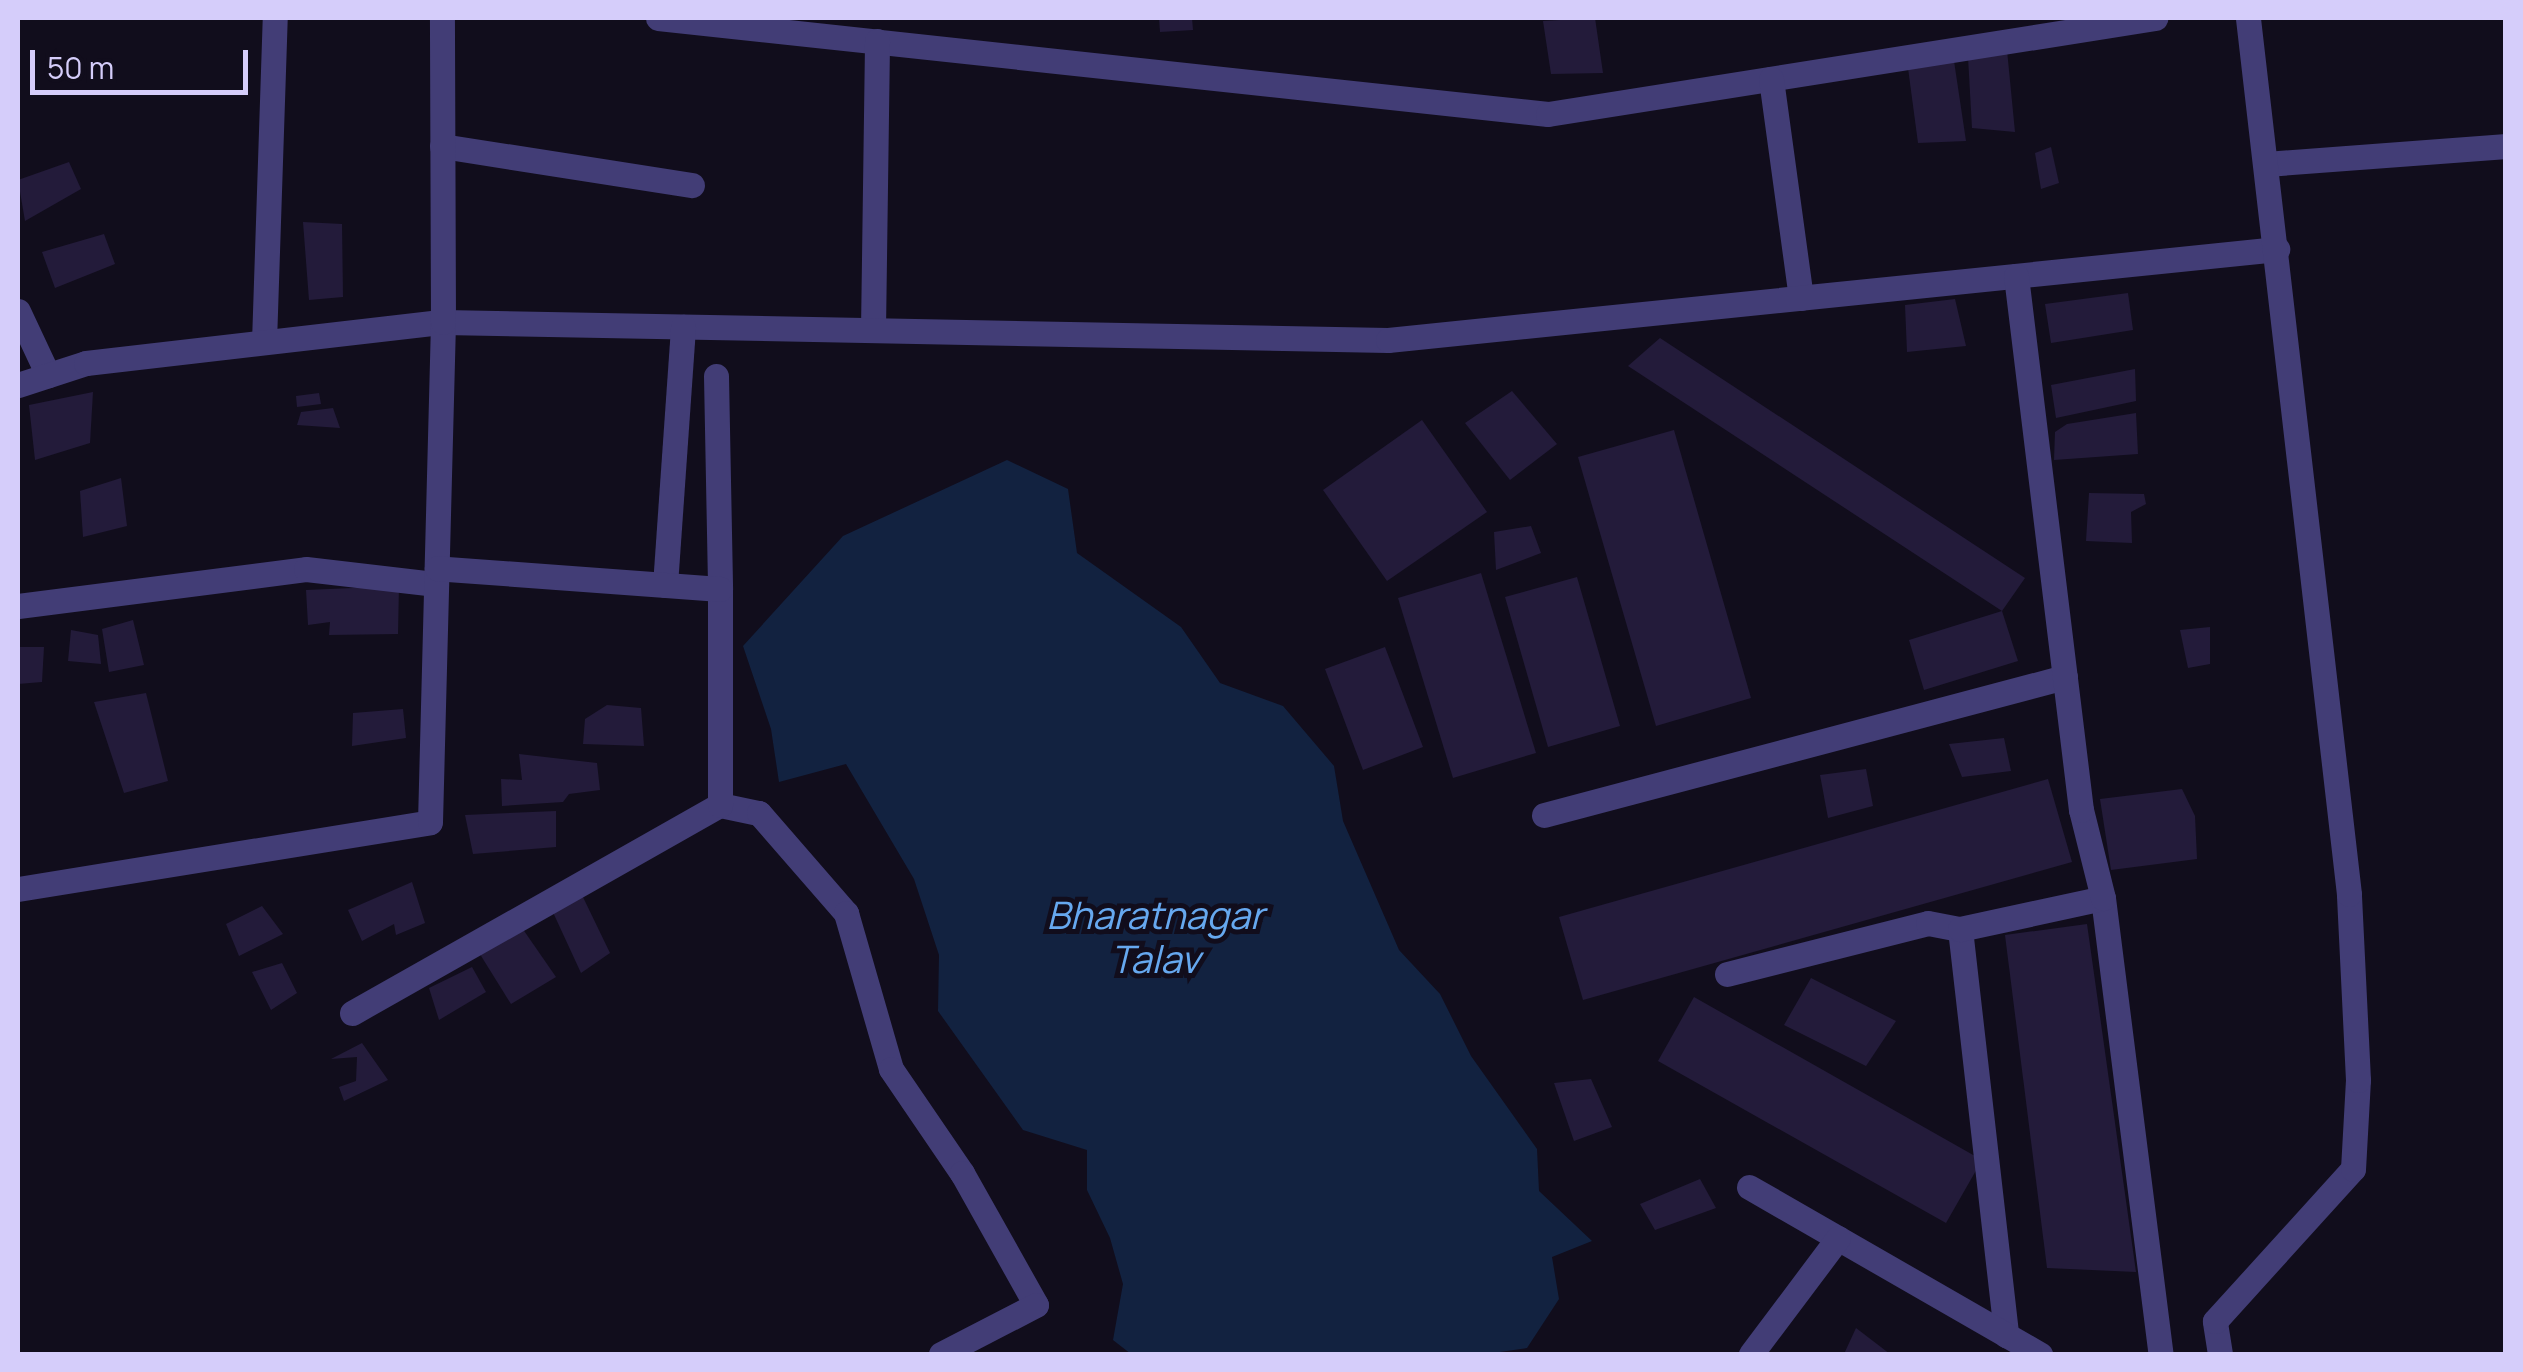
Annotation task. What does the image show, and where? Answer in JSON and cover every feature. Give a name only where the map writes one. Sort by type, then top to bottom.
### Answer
[{"type":"street","points":[[264,342],[274,18]]},
{"type":"street","points":[[18,890],[430,822],[443,322],[442,18]]},
{"type":"street","points":[[658,18],[1548,114],[2155,18]]},
{"type":"street","points":[[2220,1354],[2216,1320],[2353,1169],[2358,1080],[2349,894],[2248,18]]},
{"type":"street","points":[[874,330],[877,41]]},
{"type":"street","points":[[1771,78],[1801,298]]},
{"type":"street","points":[[442,146],[692,185]]},
{"type":"street","points":[[2266,164],[2506,146]]},
{"type":"street","points":[[18,384],[86,363],[443,322],[1388,340],[2277,250]]},
{"type":"street","points":[[2016,276],[2081,810],[2103,898],[2161,1354]]},
{"type":"street","points":[[18,311],[48,375]]},
{"type":"street","points":[[665,585],[683,327]]},
{"type":"street","points":[[716,376],[720,805]]},
{"type":"street","points":[[18,606],[306,569],[720,588]]},
{"type":"street","points":[[1544,815],[2065,677]]},
{"type":"street","points":[[352,1013],[720,805],[759,812],[846,913],[891,1069],[962,1173],[1036,1305],[940,1354]]},
{"type":"street","points":[[1728,974],[1928,922],[1960,929],[2103,898]]},
{"type":"street","points":[[1960,929],[2006,1335]]},
{"type":"street","points":[[1749,1186],[2040,1354]]},
{"type":"street","points":[[1751,1354],[1838,1238]]},
{"type":"water","name":"Bharatnagar Talav","points":[[1007,460],[1068,489],[1077,553],[1181,627],[1220,683],[1283,706],[1334,766],[1343,821],[1399,950],[1440,994],[1471,1056],[1537,1149],[1539,1191],[1592,1241],[1552,1257],[1559,1299],[1527,1348],[1486,1354],[1131,1354],[1113,1340],[1123,1284],[1110,1238],[1087,1190],[1087,1150],[1023,1130],[938,1011],[939,955],[914,879],[846,764],[779,782],[771,729],[743,646],[843,536]]},
{"type":"building","points":[[1159,18],[1192,18],[1193,30],[1160,32]]},
{"type":"building","points":[[1595,18],[1603,73],[1551,74],[1543,21]]},
{"type":"building","points":[[2007,50],[2015,132],[1972,128],[1968,57]]},
{"type":"building","points":[[1954,61],[1966,141],[1918,143],[1908,68]]},
{"type":"building","points":[[2051,147],[2059,183],[2041,189],[2035,153]]},
{"type":"building","points":[[69,162],[81,189],[25,221],[18,180]]},
{"type":"building","points":[[303,222],[342,224],[343,297],[309,300]]},
{"type":"building","points":[[104,234],[115,264],[55,288],[42,252]]},
{"type":"building","points":[[2128,293],[2133,330],[2051,343],[2045,304]]},
{"type":"building","points":[[1955,299],[1966,346],[1907,352],[1905,305]]},
{"type":"building","points":[[1660,338],[2025,578],[2002,611],[1628,366]]},
{"type":"building","points":[[2135,369],[2136,401],[2056,418],[2051,385]]},
{"type":"building","points":[[1512,391],[1557,444],[1510,480],[1465,423]]},
{"type":"building","points":[[93,392],[90,443],[35,460],[29,405]]},
{"type":"building","points":[[319,393],[321,404],[297,407],[296,396]]},
{"type":"building","points":[[333,408],[340,428],[297,425],[301,412]]},
{"type":"building","points":[[2136,413],[2138,454],[2054,460],[2055,432],[2067,424]]},
{"type":"building","points":[[1422,420],[1487,512],[1387,581],[1323,490]]},
{"type":"building","points":[[1674,430],[1751,698],[1656,726],[1578,457]]},
{"type":"building","points":[[121,478],[127,526],[83,537],[80,491]]},
{"type":"building","points":[[2089,493],[2144,494],[2146,504],[2131,512],[2132,543],[2086,541]]},
{"type":"building","points":[[1531,526],[1541,553],[1496,570],[1494,532]]},
{"type":"building","points":[[1481,573],[1536,753],[1453,778],[1398,598]]},
{"type":"building","points":[[1577,577],[1620,726],[1548,747],[1505,597]]},
{"type":"building","points":[[399,586],[398,634],[329,635],[330,622],[308,625],[306,590]]},
{"type":"building","points":[[2002,611],[2018,661],[1924,690],[1909,640]]},
{"type":"building","points":[[133,620],[144,665],[109,672],[102,629]]},
{"type":"building","points":[[2210,627],[2210,664],[2188,668],[2180,630]]},
{"type":"building","points":[[71,630],[98,635],[101,664],[68,661]]},
{"type":"building","points":[[18,647],[44,647],[42,682],[18,684]]},
{"type":"building","points":[[1385,647],[1423,747],[1363,770],[1325,669]]},
{"type":"building","points":[[146,693],[168,781],[124,793],[94,702]]},
{"type":"building","points":[[607,705],[641,708],[644,746],[583,744],[585,719]]},
{"type":"building","points":[[403,709],[406,738],[352,746],[353,713]]},
{"type":"building","points":[[2004,738],[2011,771],[1962,777],[1949,744]]},
{"type":"building","points":[[519,754],[597,763],[600,790],[569,794],[563,802],[502,806],[501,779],[522,780]]},
{"type":"building","points":[[1866,769],[1873,806],[1828,818],[1820,775]]},
{"type":"building","points":[[2048,779],[2072,862],[1583,1000],[1559,917]]},
{"type":"building","points":[[2182,789],[2195,816],[2197,859],[2111,870],[2100,799]]},
{"type":"building","points":[[556,811],[556,847],[473,854],[465,815]]},
{"type":"building","points":[[412,882],[425,923],[396,935],[394,924],[362,941],[348,910]]},
{"type":"building","points":[[581,893],[610,953],[581,973],[551,908]]},
{"type":"building","points":[[262,906],[283,934],[239,956],[226,924]]},
{"type":"building","points":[[2087,924],[2136,1272],[2047,1268],[2005,935]]},
{"type":"building","points":[[520,925],[556,977],[511,1004],[478,951]]},
{"type":"building","points":[[282,963],[297,993],[271,1010],[252,972]]},
{"type":"building","points":[[472,967],[486,992],[439,1020],[429,988]]},
{"type":"building","points":[[1811,978],[1896,1021],[1866,1066],[1784,1025]]},
{"type":"building","points":[[1694,997],[1982,1160],[1946,1223],[1658,1061]]},
{"type":"building","points":[[362,1043],[388,1080],[344,1101],[339,1087],[356,1081],[357,1057],[331,1059]]},
{"type":"building","points":[[1591,1079],[1612,1127],[1574,1141],[1554,1083]]},
{"type":"building","points":[[1700,1179],[1716,1208],[1655,1230],[1640,1204]]},
{"type":"building","points":[[1856,1328],[1890,1354],[1844,1354]]}]
